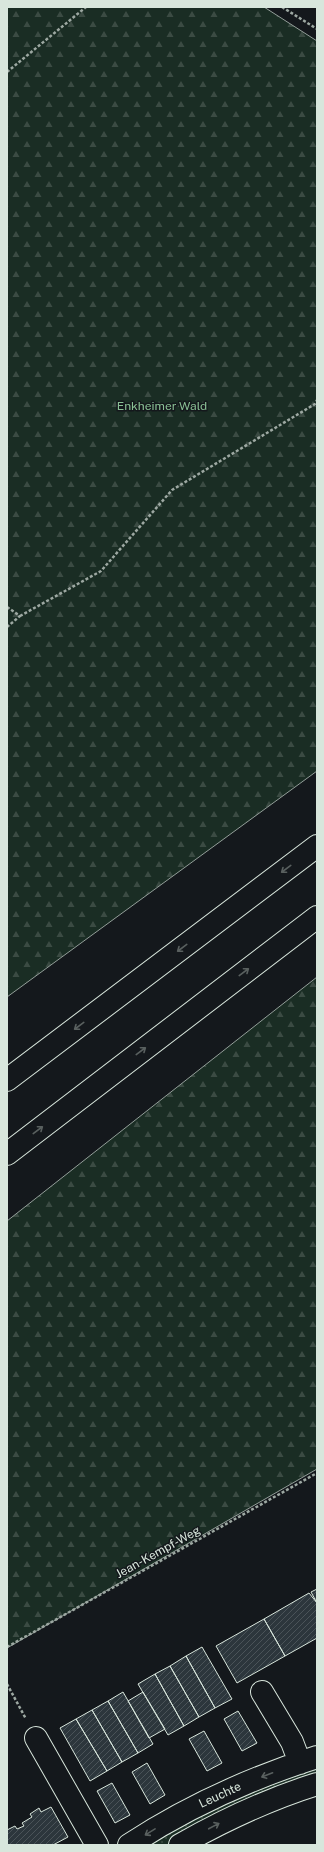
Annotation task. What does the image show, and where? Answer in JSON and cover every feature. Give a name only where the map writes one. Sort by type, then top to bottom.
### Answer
[{"type":"main road","points":[[7,1080],[317,846]]},
{"type":"main road","points":[[7,1154],[317,917]]},
{"type":"main road","points":[[262,1692],[292,1742],[308,1760]]},
{"type":"main road","points":[[36,1738],[97,1845]]},
{"type":"main road","name":"Leuchte","points":[[129,1845],[186,1810],[246,1783],[308,1760]]},
{"type":"main road","points":[[180,1845],[218,1824],[262,1804],[317,1784]]},
{"type":"path","points":[[7,72],[86,7]]},
{"type":"path","points":[[282,7],[317,29]]},
{"type":"path","points":[[7,627],[20,616],[101,571],[172,490],[315,404],[317,400]]},
{"type":"path","points":[[7,607],[20,616]]},
{"type":"path","name":"Jean-Kempf-Weg","points":[[7,1647],[317,1473]]},
{"type":"path","points":[[7,1684],[36,1738]]},
{"type":"green space","name":"Enkheimer Wald","points":[[7,7],[264,7],[317,41],[317,771],[7,997]]},
{"type":"green space","points":[[317,977],[317,1469],[7,1648],[7,1221]]},
{"type":"green space","points":[[317,1764],[317,1780],[172,1845],[141,1845],[165,1830]]},
{"type":"building","points":[[317,1589],[317,1603],[311,1592]]},
{"type":"building","points":[[309,1593],[317,1603],[317,1638],[285,1656],[264,1619]]},
{"type":"building","points":[[264,1619],[285,1656],[237,1683],[216,1646]]},
{"type":"building","points":[[202,1647],[232,1699],[215,1708],[186,1656]]},
{"type":"building","points":[[186,1656],[215,1708],[199,1717],[170,1666]]},
{"type":"building","points":[[170,1666],[199,1717],[184,1726],[155,1674]]},
{"type":"building","points":[[155,1674],[184,1726],[168,1735],[138,1684]]},
{"type":"building","points":[[123,1692],[153,1744],[138,1753],[108,1701]]},
{"type":"building","points":[[143,1692],[165,1729],[149,1738],[128,1701]]},
{"type":"building","points":[[108,1701],[138,1753],[122,1762],[92,1710]]},
{"type":"building","points":[[92,1710],[122,1762],[107,1771],[76,1719]]},
{"type":"building","points":[[238,1711],[257,1743],[242,1751],[224,1719]]},
{"type":"building","points":[[76,1719],[107,1771],[90,1781],[60,1728]]},
{"type":"building","points":[[204,1731],[222,1763],[207,1771],[189,1739]]},
{"type":"building","points":[[147,1763],[165,1795],[150,1804],[132,1772]]},
{"type":"building","points":[[112,1783],[130,1815],[115,1823],[97,1791]]},
{"type":"building","points":[[51,1807],[68,1837],[53,1845],[7,1845],[7,1830],[15,1826],[17,1829],[24,1826],[22,1823],[32,1817],[30,1814],[39,1808],[41,1812]]}]
